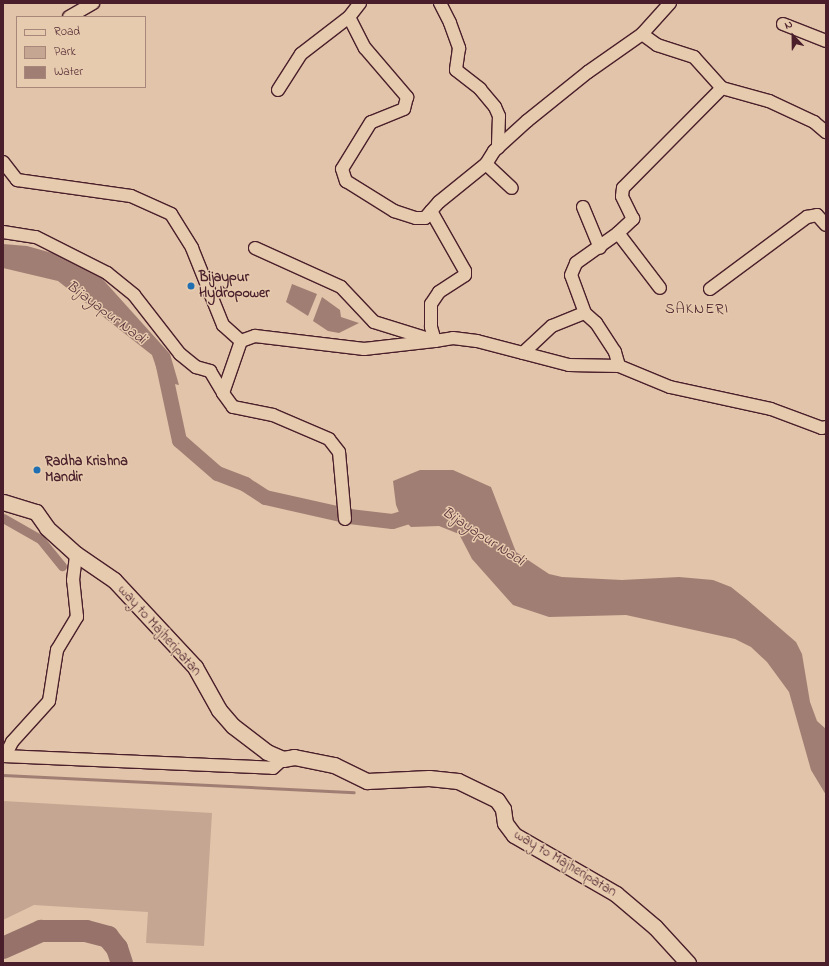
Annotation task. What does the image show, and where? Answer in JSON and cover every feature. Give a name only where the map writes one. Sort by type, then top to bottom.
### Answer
[{"type":"main road","name":"way to Majheripatan","points":[[3,502],[36,512],[47,528],[76,554],[114,580],[195,667],[219,710],[233,726],[267,752],[284,759],[294,757],[334,765],[367,781],[429,778],[458,781],[497,800],[503,809],[505,823],[514,835],[616,894],[655,927],[688,963]]},
{"type":"street","points":[[71,16],[93,3]]},
{"type":"street","points":[[278,90],[301,54],[349,17],[360,3]]},
{"type":"street","points":[[440,3],[450,23],[459,48],[456,70],[480,88],[497,112],[498,148]]},
{"type":"street","points":[[349,17],[365,48],[407,98],[404,109],[371,122],[342,169],[346,181],[394,211],[416,218],[425,218],[431,211],[486,164],[498,148],[588,72],[642,34],[670,3]]},
{"type":"street","points":[[783,24],[826,41]]},
{"type":"street","points":[[642,34],[657,46],[694,57],[722,88],[768,101],[814,122],[826,132]]},
{"type":"street","points":[[619,366],[615,352],[608,340],[596,323],[585,313],[571,275],[576,263],[600,248],[633,219],[622,196],[623,188],[722,88]]},
{"type":"street","points":[[3,162],[17,180],[131,196],[171,214],[192,248],[224,325],[241,341]]},
{"type":"street","points":[[486,164],[512,188]]},
{"type":"street","points":[[583,207],[600,248]]},
{"type":"street","points":[[431,211],[465,271],[465,275],[439,292],[431,304],[431,327],[435,341]]},
{"type":"street","points":[[710,289],[807,217],[817,215],[826,225]]},
{"type":"street","points":[[3,232],[36,237],[107,273],[134,296],[180,354],[196,367],[210,371],[223,393],[233,406],[273,415],[329,439],[340,452],[346,516]]},
{"type":"street","points":[[618,233],[660,288]]},
{"type":"street","points":[[255,248],[341,287],[374,322],[435,341]]},
{"type":"street","points":[[522,353],[552,326],[585,313]]},
{"type":"street","points":[[241,341],[255,336],[364,349],[454,338],[477,341],[569,365],[619,366],[670,387],[771,409],[822,428],[826,427]]},
{"type":"street","points":[[223,393],[241,341]]},
{"type":"street","points":[[76,554],[73,580],[77,617],[57,650],[49,701],[12,742],[4,756],[273,768],[284,759]]},
{"type":"green space","points":[[3,801],[212,813],[204,946],[146,943],[148,912],[34,905],[3,920]]},
{"type":"water","points":[[3,244],[27,246],[88,263],[170,354],[179,385],[161,381],[152,355],[58,281],[3,268]]},
{"type":"water","points":[[292,284],[317,294],[308,316],[286,302]]},
{"type":"water","points":[[322,297],[340,310],[341,317],[359,323],[339,333],[328,331],[313,321]]},
{"type":"water","points":[[420,470],[453,470],[491,487],[516,552],[549,574],[562,577],[622,580],[679,577],[713,580],[731,587],[746,599],[796,642],[802,654],[810,702],[817,721],[826,729],[826,795],[811,770],[789,692],[767,662],[751,647],[735,639],[626,615],[549,617],[513,605],[472,559],[459,534],[439,526],[411,527],[401,517],[396,505],[393,481]]},
{"type":"waterway","name":"Bijayapur Nadi","points":[[162,361],[179,440],[217,473],[245,484],[265,497],[349,516],[392,521],[422,512]]},
{"type":"waterway","points":[[3,518],[40,539],[62,566]]},
{"type":"waterway","points":[[3,775],[354,792]]},
{"type":"taxiway","points":[[3,948],[41,931],[86,931],[108,937],[117,948],[122,963]]},
{"type":"place","name":"Bijaypur Hydropower","points":[[191,286]]},
{"type":"place","name":"Radha Krishna Mandir","points":[[37,470]]},
{"type":"district","name":"SAKNERI","points":[[697,310]]}]
